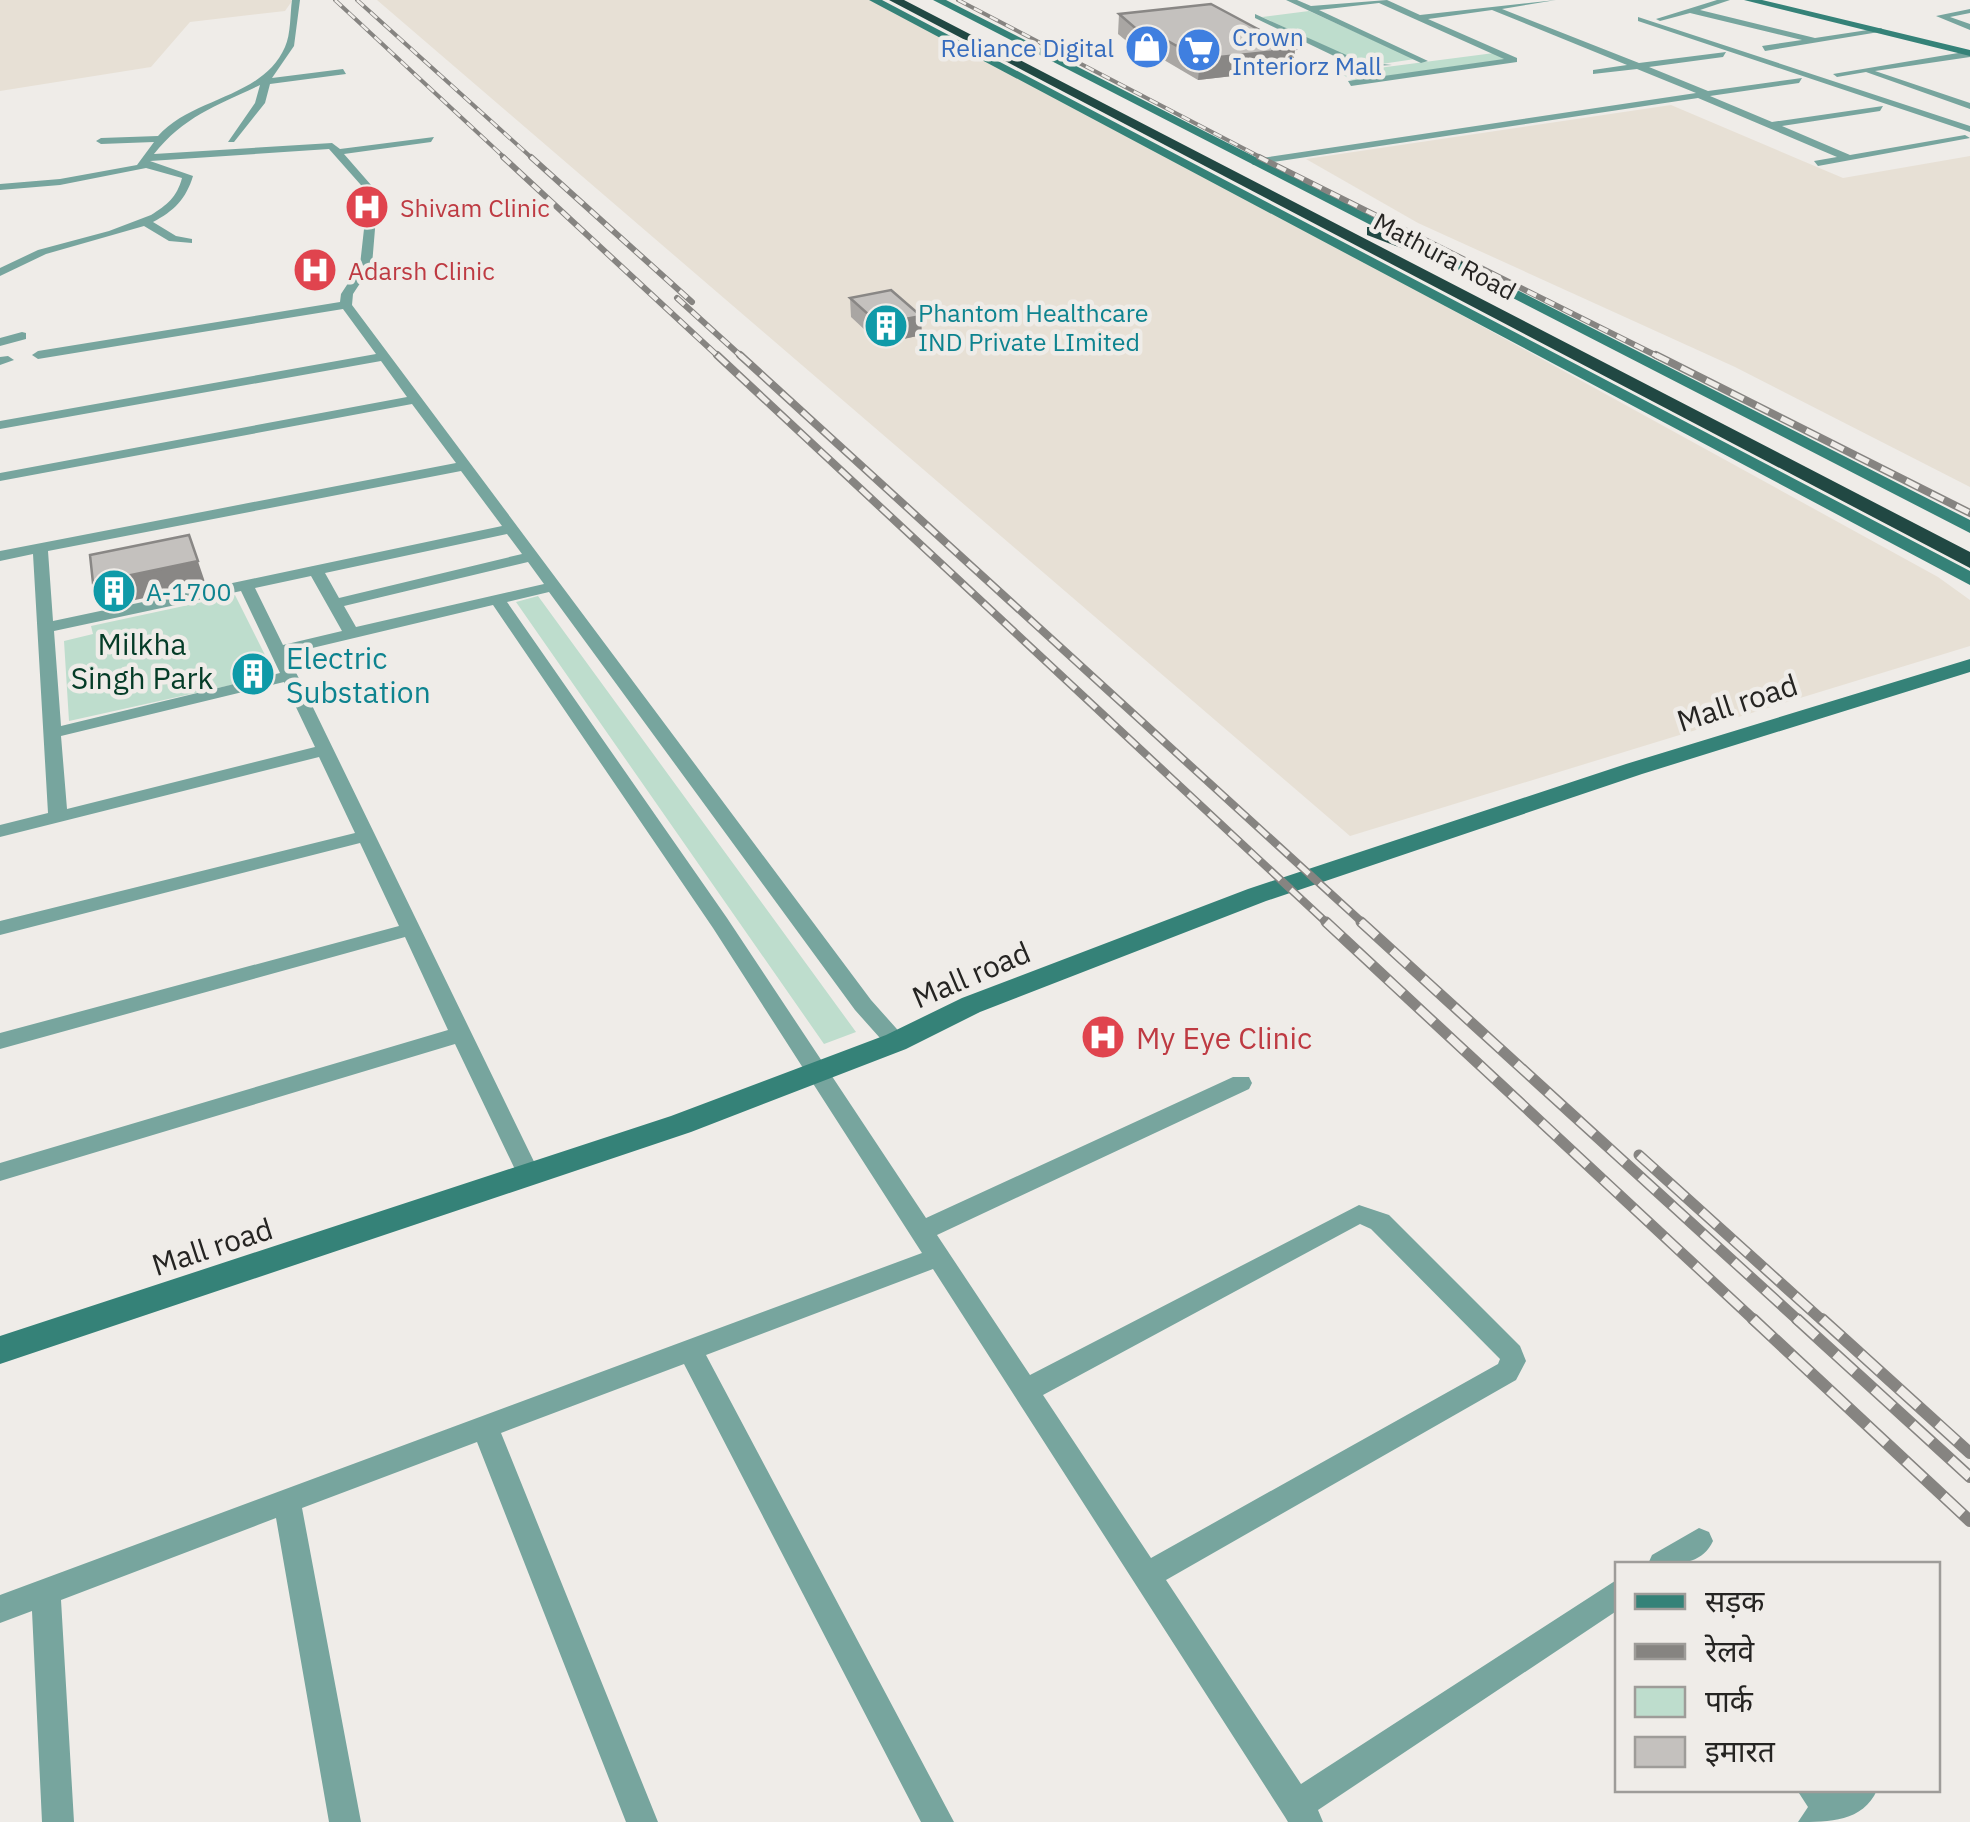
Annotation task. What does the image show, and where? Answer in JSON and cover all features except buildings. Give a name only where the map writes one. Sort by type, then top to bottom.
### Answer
[{"type":"highway","name":"Mathura Road","points":[[896,0],[1329,226],[1396,267],[1966,571]]},
{"type":"highway","name":"Mathura Road","points":[[918,0],[1970,540]]},
{"type":"highway","points":[[971,17],[992,36]]},
{"type":"highway","points":[[1374,231],[1457,263]]},
{"type":"main road","points":[[874,0],[1310,233],[1396,267],[1742,457],[1966,571]]},
{"type":"main road","points":[[938,0],[1970,523]]},
{"type":"main road","points":[[1749,0],[1970,53]]},
{"type":"main road","points":[[1742,457],[1837,516],[1970,587]]},
{"type":"main road","name":"Mall road","points":[[0,1350],[529,1176],[818,1073],[896,1042],[971,1005],[1258,895],[1746,732],[1970,666]]},
{"type":"street","points":[[231,140],[260,103],[264,82],[290,46],[296,0]]},
{"type":"street","points":[[1290,0],[1424,61]]},
{"type":"street","points":[[1294,11],[1381,0],[1514,60],[1351,83]]},
{"type":"street","points":[[1420,17],[1552,0]]},
{"type":"street","points":[[1660,19],[1726,0]]},
{"type":"street","points":[[1493,8],[1849,158]]},
{"type":"street","points":[[1690,10],[1816,40]]},
{"type":"street","points":[[1970,11],[1940,16],[1970,27]]},
{"type":"street","points":[[1279,13],[1258,17],[1360,66],[1498,51]]},
{"type":"street","points":[[1641,19],[1967,134]]},
{"type":"street","points":[[1729,29],[1748,24]]},
{"type":"street","points":[[1766,48],[1881,31]]},
{"type":"street","points":[[1838,74],[1970,53]]},
{"type":"street","points":[[1596,72],[1723,54]]},
{"type":"street","points":[[1864,70],[1970,106]]},
{"type":"street","points":[[145,162],[159,141],[196,111],[264,82],[343,72]]},
{"type":"street","points":[[1252,162],[1800,80]]},
{"type":"street","points":[[1770,125],[1880,108]]},
{"type":"street","points":[[1818,164],[1967,134]]},
{"type":"street","points":[[101,142],[276,138]]},
{"type":"street","points":[[337,152],[431,139]]},
{"type":"street","points":[[0,187],[42,185],[145,162],[332,146],[373,193],[366,265],[346,297],[346,305],[863,1005],[896,1042]]},
{"type":"street","points":[[0,273],[52,248],[145,222],[163,211],[189,180],[176,171],[145,162]]},
{"type":"street","points":[[145,222],[173,239],[188,241]]},
{"type":"street","points":[[38,355],[346,305]]},
{"type":"street","points":[[0,342],[22,336]]},
{"type":"street","points":[[0,425],[382,357]]},
{"type":"street","points":[[0,477],[414,400]]},
{"type":"street","points":[[0,556],[464,466]]},
{"type":"street","points":[[45,628],[510,529]]},
{"type":"street","points":[[40,550],[58,816]]},
{"type":"street","points":[[334,604],[531,557]]},
{"type":"street","points":[[315,570],[350,634]]},
{"type":"street","points":[[246,585],[529,1176]]},
{"type":"street","points":[[278,651],[553,586]]},
{"type":"street","points":[[498,600],[818,1073],[1302,1814],[1615,1595]]},
{"type":"street","points":[[52,733],[290,676]]},
{"type":"street","points":[[0,831],[325,750]]},
{"type":"street","points":[[0,928],[366,836]]},
{"type":"street","points":[[0,1041],[411,929]]},
{"type":"street","points":[[0,1172],[462,1034]]},
{"type":"street","points":[[921,1231],[1241,1083]]},
{"type":"street","points":[[1026,1391],[1359,1214],[1380,1222],[1511,1354],[1513,1360],[1507,1372],[1146,1576]]},
{"type":"street","points":[[0,1609],[938,1256]]},
{"type":"street","points":[[690,1350],[938,1822]]},
{"type":"street","points":[[485,1427],[642,1822]]},
{"type":"street","points":[[287,1501],[345,1822]]},
{"type":"street","points":[[1665,1562],[1698,1541]]},
{"type":"street","points":[[46,1592],[58,1822]]},
{"type":"street","points":[[1819,1807],[1856,1792]]},
{"type":"shaded area","points":[[0,0],[292,1],[285,11],[190,22],[151,67],[0,91]]},
{"type":"shaded area","points":[[377,0],[878,0],[1076,103],[1938,577],[1970,600],[1970,646],[1350,836]]},
{"type":"shaded area","points":[[1671,105],[1843,178],[1970,156],[1970,487],[1735,367],[1418,223],[1306,159]]},
{"type":"green space","points":[[1309,11],[1415,59],[1368,66],[1262,17]]},
{"type":"green space","points":[[1494,53],[1508,59],[1353,81],[1340,73]]},
{"type":"green space","name":"Milkha Singh Park","points":[[235,595],[269,663],[232,672],[236,684],[69,721],[64,641],[93,634],[91,626]]},
{"type":"green space","points":[[538,596],[856,1032],[824,1044],[516,602]]},
{"type":"railway","points":[[335,0],[506,159]]},
{"type":"railway","points":[[357,0],[533,159]]},
{"type":"railway","points":[[958,0],[1264,159]]},
{"type":"railway","points":[[503,157],[720,358]]},
{"type":"railway","points":[[531,157],[692,302]]},
{"type":"railway","points":[[1259,157],[1661,358]]},
{"type":"railway","points":[[677,298],[743,358]]},
{"type":"railway","points":[[717,355],[1328,924]]},
{"type":"railway","points":[[740,355],[1364,924]]},
{"type":"railway","points":[[1656,355],[1970,513]]},
{"type":"railway","points":[[1326,922],[1756,1322]]},
{"type":"railway","points":[[1361,922],[1800,1322]]},
{"type":"railway","points":[[1639,1155],[1824,1322]]},
{"type":"railway","points":[[1753,1319],[1970,1521]]},
{"type":"railway","points":[[1797,1319],[1970,1477]]},
{"type":"railway","points":[[1822,1319],[1970,1453]]},
{"type":"place","name":"Reliance Digital","points":[[1147,47]]},
{"type":"place","name":"Crown Interiorz Mall","points":[[1199,50]]},
{"type":"place","name":"Shivam Clinic","points":[[367,207]]},
{"type":"place","name":"Adarsh Clinic","points":[[315,270]]},
{"type":"place","name":"Phantom Healthcare IND Private LImited","points":[[886,326]]},
{"type":"place","name":"A-1700","points":[[114,591]]},
{"type":"place","name":"Electric Substation","points":[[253,674]]},
{"type":"place","name":"My Eye Clinic","points":[[1103,1037]]}]
